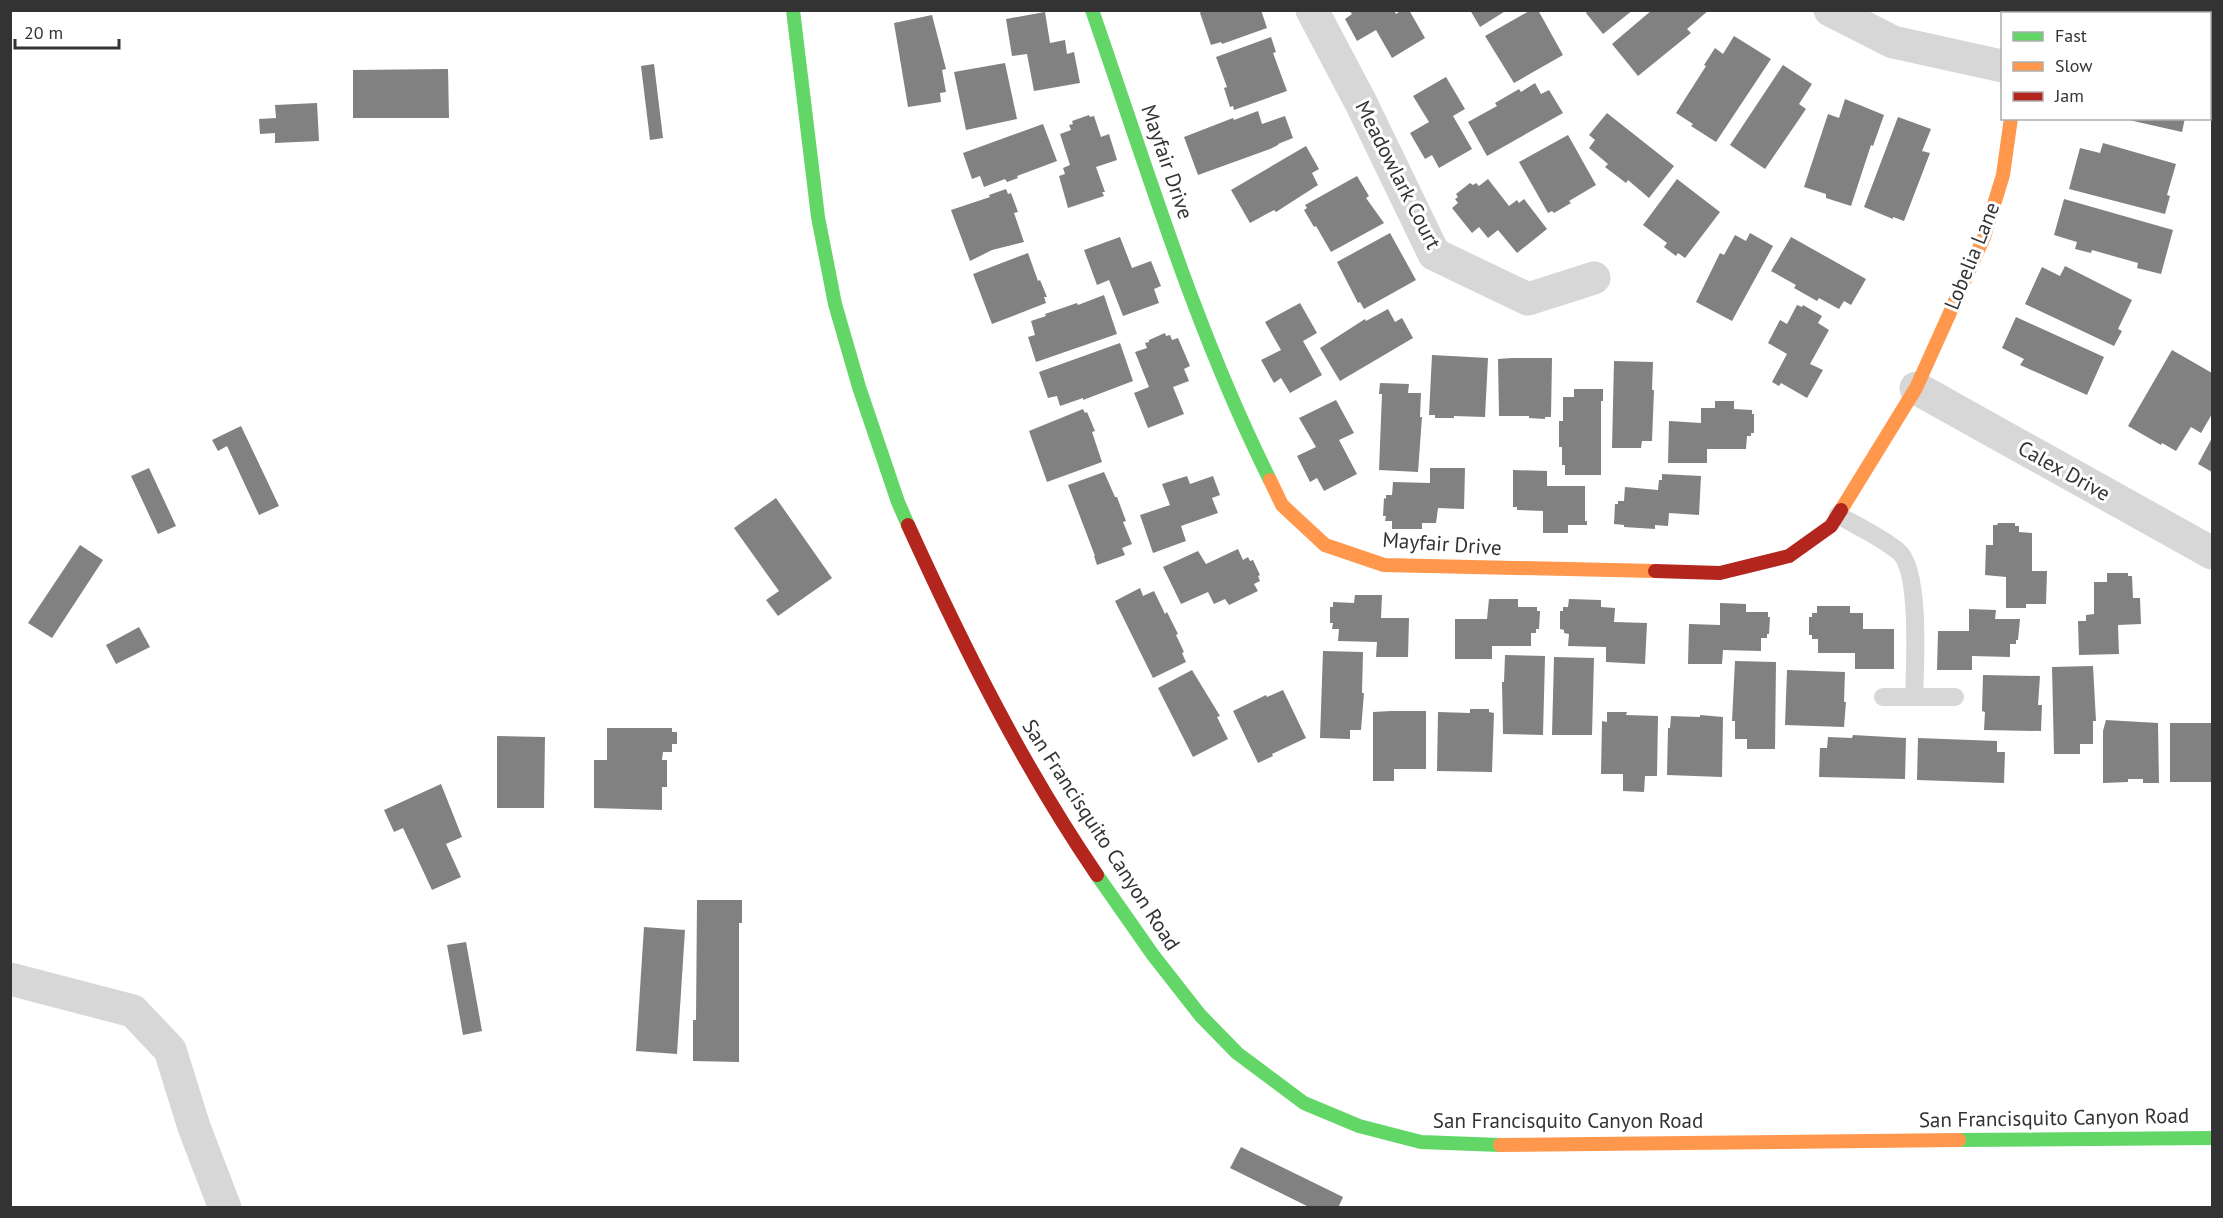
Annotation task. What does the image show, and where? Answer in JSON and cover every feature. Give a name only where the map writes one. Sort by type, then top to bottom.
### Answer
[{"type":"main road","name":"San Francisquito Canyon Road","points":[[793,10],[818,217],[836,304],[859,387],[898,502],[949,615],[1004,724],[1081,851],[1152,955],[1200,1015],[1237,1053],[1304,1102],[1359,1126],[1421,1142],[1483,1145],[2212,1138]]},
{"type":"main road","name":"Mayfair Drive","points":[[1092,10],[1200,321],[1242,424],[1282,505],[1324,545],[1383,565],[1720,573],[1789,556],[1831,526],[1916,388]]},
{"type":"main road","name":"Lobelia Lane","points":[[1916,388],[1984,237],[2003,175],[2011,120]]},
{"type":"street","name":"Meadowlark Court","points":[[1312,10],[1434,254],[1528,298],[1594,278]]},
{"type":"street","points":[[1830,10],[1893,42],[2001,66]]},
{"type":"street","name":"Calex Drive","points":[[1916,388],[2212,554]]},
{"type":"street","points":[[10,979],[134,1011],[170,1050],[194,1127],[225,1208]]},
{"type":"lane","points":[[1838,515],[1900,552],[1907,563],[1912,590],[1915,644],[1914,697]]},
{"type":"lane","points":[[1882,697],[1955,697]]},
{"type":"building","points":[[1202,10],[1261,10],[1267,28],[1222,44],[1221,42],[1211,45],[1200,13]]},
{"type":"building","points":[[1349,10],[1394,10],[1396,14],[1402,10],[1409,10],[1425,38],[1392,58],[1376,30],[1357,41],[1345,19],[1352,14]]},
{"type":"building","points":[[1470,10],[1507,10],[1480,27]]},
{"type":"building","points":[[1531,10],[1538,10],[1563,55],[1514,83],[1485,36]]},
{"type":"building","points":[[1589,10],[1633,10],[1603,34],[1586,13]]},
{"type":"building","points":[[1652,10],[1709,10],[1687,29],[1691,33],[1638,76],[1612,44]]},
{"type":"building","points":[[1045,12],[1050,43],[1065,40],[1067,54],[1074,52],[1080,83],[1034,91],[1027,54],[1012,56],[1006,19]]},
{"type":"building","points":[[932,15],[946,69],[942,70],[946,92],[940,93],[941,102],[908,107],[894,23]]},
{"type":"building","points":[[1734,36],[1771,59],[1716,142],[1676,113],[1715,48],[1723,54]]},
{"type":"building","points":[[1271,37],[1276,52],[1273,53],[1287,91],[1234,110],[1233,106],[1230,107],[1224,88],[1227,87],[1216,57]]},
{"type":"building","points":[[1005,63],[1017,119],[966,130],[954,72]]},
{"type":"building","points":[[654,64],[663,138],[650,140],[641,66]]},
{"type":"building","points":[[1783,65],[1812,84],[1799,104],[1806,109],[1765,169],[1730,145]]},
{"type":"building","points":[[448,69],[449,118],[353,118],[353,70]]},
{"type":"building","points":[[1446,77],[1465,109],[1453,116],[1472,149],[1439,168],[1432,155],[1425,159],[1410,133],[1429,122],[1413,96]]},
{"type":"building","points":[[1535,83],[1541,94],[1549,90],[1563,113],[1487,156],[1468,122],[1497,106],[1495,103],[1519,89],[1521,92]]},
{"type":"building","points":[[1845,99],[1884,115],[1873,146],[1871,145],[1851,206],[1826,198],[1826,194],[1804,187],[1828,114],[1839,118]]},
{"type":"building","points":[[317,103],[319,141],[275,143],[275,133],[260,134],[259,119],[276,118],[275,105]]},
{"type":"building","points":[[1258,111],[1262,124],[1285,116],[1293,138],[1270,149],[1198,175],[1184,137]]},
{"type":"building","points":[[1607,113],[1674,166],[1649,198],[1628,180],[1626,183],[1605,167],[1608,164],[1589,148],[1595,140],[1589,135]]},
{"type":"building","points":[[1089,115],[1094,116],[1101,137],[1109,134],[1117,160],[1096,167],[1105,192],[1102,192],[1104,196],[1068,208],[1059,176],[1065,174],[1063,168],[1070,165],[1060,134],[1071,130],[1069,125],[1073,124],[1072,121]]},
{"type":"building","points":[[1898,117],[1931,129],[1922,151],[1930,153],[1904,221],[1864,207]]},
{"type":"building","points":[[2129,120],[2185,120],[2182,132]]},
{"type":"building","points":[[1043,124],[1057,161],[1007,182],[1005,179],[984,187],[980,176],[972,179],[963,153]]},
{"type":"building","points":[[1568,135],[1596,185],[1554,213],[1552,211],[1548,213],[1519,162]]},
{"type":"building","points":[[2103,143],[2176,164],[2167,195],[2170,196],[2165,214],[2069,189],[2080,148],[2100,153]]},
{"type":"building","points":[[1306,146],[1319,169],[1312,173],[1318,185],[1276,212],[1274,210],[1250,223],[1231,190]]},
{"type":"building","points":[[1357,176],[1369,196],[1366,198],[1384,223],[1331,252],[1304,210],[1307,208],[1305,205]]},
{"type":"building","points":[[1488,179],[1509,206],[1517,200],[1519,203],[1524,199],[1547,229],[1517,253],[1498,230],[1488,238],[1479,227],[1472,233],[1452,208],[1458,203],[1455,199],[1458,197],[1456,194],[1470,183],[1473,185],[1476,183],[1479,186]]},
{"type":"building","points":[[1677,179],[1720,212],[1685,258],[1678,253],[1676,256],[1664,247],[1667,243],[1643,225]]},
{"type":"building","points":[[1006,189],[1008,194],[1011,193],[1018,212],[1014,213],[1024,242],[992,250],[970,261],[951,210]]},
{"type":"building","points":[[2064,199],[2173,230],[2161,274],[2137,268],[2138,263],[2092,250],[2091,253],[2075,249],[2077,242],[2054,235]]},
{"type":"building","points":[[1390,233],[1416,280],[1364,309],[1360,302],[1358,303],[1337,262]]},
{"type":"building","points":[[1750,233],[1773,246],[1732,321],[1696,302],[1720,253],[1724,255],[1735,235],[1746,241]]},
{"type":"building","points":[[1120,237],[1132,268],[1151,261],[1161,286],[1154,289],[1159,303],[1123,316],[1109,280],[1097,285],[1084,250]]},
{"type":"building","points":[[1791,237],[1866,279],[1851,305],[1844,301],[1839,309],[1819,298],[1817,301],[1794,288],[1796,285],[1771,271]]},
{"type":"building","points":[[1028,253],[1038,281],[1040,280],[1047,297],[1044,297],[1046,303],[992,324],[973,274]]},
{"type":"building","points":[[2065,266],[2132,300],[2118,329],[2122,331],[2114,346],[2025,304],[2042,267],[2060,276]]},
{"type":"building","points":[[1104,295],[1117,334],[1036,362],[1028,337],[1035,335],[1031,321],[1046,316],[1045,314]]},
{"type":"building","points":[[1300,303],[1317,333],[1303,341],[1322,375],[1290,393],[1281,378],[1274,383],[1261,360],[1281,350],[1265,322]]},
{"type":"building","points":[[1797,305],[1802,307],[1803,305],[1822,316],[1818,323],[1829,330],[1810,364],[1823,370],[1807,398],[1781,383],[1779,386],[1772,382],[1787,354],[1768,343],[1780,320],[1787,324]]},
{"type":"building","points":[[1388,309],[1395,322],[1402,318],[1413,338],[1340,381],[1320,348],[1365,319],[1366,321]]},
{"type":"building","points":[[2016,317],[2104,357],[2087,395],[2020,365],[2024,359],[2002,348]]},
{"type":"building","points":[[1165,333],[1166,336],[1170,335],[1172,340],[1178,338],[1190,366],[1184,369],[1189,381],[1173,387],[1184,414],[1148,428],[1134,393],[1149,387],[1135,352],[1147,348],[1145,343]]},
{"type":"building","points":[[1120,343],[1133,381],[1060,406],[1057,396],[1048,398],[1039,372]]},
{"type":"building","points":[[2172,350],[2212,373],[2212,414],[2201,433],[2191,427],[2176,451],[2128,426]]},
{"type":"building","points":[[1432,355],[1488,358],[1485,417],[1435,418],[1435,415],[1429,415]]},
{"type":"building","points":[[1552,358],[1551,417],[1545,417],[1545,419],[1529,418],[1529,416],[1499,416],[1498,359]]},
{"type":"building","points":[[1614,361],[1653,362],[1652,441],[1642,441],[1641,448],[1612,448]]},
{"type":"building","points":[[1380,383],[1409,384],[1408,393],[1421,393],[1420,417],[1422,417],[1418,472],[1379,470],[1382,394],[1379,394]]},
{"type":"building","points":[[1574,389],[1603,389],[1601,475],[1565,475],[1565,465],[1562,465],[1562,447],[1559,447],[1559,421],[1563,421],[1563,397],[1574,397]]},
{"type":"building","points":[[1336,400],[1354,433],[1339,440],[1357,474],[1324,491],[1317,478],[1310,482],[1297,456],[1316,447],[1299,418]]},
{"type":"building","points":[[1715,401],[1734,401],[1734,409],[1752,410],[1754,433],[1747,436],[1746,449],[1707,449],[1707,463],[1668,463],[1669,421],[1701,423],[1701,408],[1715,408]]},
{"type":"building","points":[[1083,409],[1085,413],[1087,412],[1095,431],[1092,432],[1102,462],[1047,482],[1029,431]]},
{"type":"building","points":[[241,426],[279,506],[259,515],[227,446],[218,451],[212,440]]},
{"type":"building","points":[[2212,438],[2212,472],[2198,464]]},
{"type":"building","points":[[149,468],[176,526],[158,534],[131,476]]},
{"type":"building","points":[[1430,468],[1465,468],[1464,509],[1438,508],[1436,523],[1422,523],[1422,529],[1392,529],[1392,521],[1385,521],[1386,516],[1383,516],[1384,498],[1386,499],[1386,495],[1392,495],[1393,482],[1430,483]]},
{"type":"building","points":[[1513,470],[1547,471],[1547,486],[1585,486],[1587,525],[1568,525],[1568,533],[1543,533],[1543,511],[1517,510],[1517,507],[1513,507]]},
{"type":"building","points":[[1104,472],[1117,497],[1126,521],[1123,522],[1132,544],[1122,548],[1125,555],[1097,565],[1068,485]]},
{"type":"building","points":[[1662,474],[1701,476],[1699,515],[1669,513],[1668,526],[1655,525],[1655,529],[1614,524],[1615,504],[1618,504],[1618,501],[1624,501],[1625,487],[1658,490]]},
{"type":"building","points":[[1187,476],[1190,484],[1213,476],[1220,495],[1212,498],[1218,513],[1181,526],[1186,541],[1153,553],[1140,515],[1170,505],[1162,484]]},
{"type":"building","points":[[776,498],[832,578],[778,616],[766,600],[779,591],[734,528]]},
{"type":"building","points":[[2015,523],[2015,526],[2019,526],[2019,532],[2032,533],[2032,571],[2047,571],[2046,604],[2026,604],[2026,608],[2006,608],[2006,577],[1985,575],[1986,545],[1993,545],[1993,525]]},
{"type":"building","points":[[80,545],[103,560],[52,638],[28,623]]},
{"type":"building","points":[[1238,549],[1243,560],[1248,557],[1250,561],[1253,560],[1260,575],[1258,576],[1260,581],[1254,584],[1258,591],[1229,605],[1225,599],[1214,604],[1208,592],[1181,604],[1163,567],[1198,551],[1206,564]]},
{"type":"building","points":[[2107,573],[2128,573],[2128,576],[2132,576],[2133,598],[2140,598],[2141,624],[2118,625],[2119,654],[2079,655],[2078,621],[2086,621],[2086,615],[2094,614],[2094,582],[2107,582]]},
{"type":"building","points":[[1140,588],[1143,596],[1154,591],[1178,634],[1176,635],[1186,662],[1153,678],[1115,601]]},
{"type":"building","points":[[1355,595],[1382,595],[1381,618],[1409,618],[1408,657],[1376,657],[1377,642],[1338,641],[1339,629],[1332,629],[1330,607],[1333,607],[1333,602],[1354,603]]},
{"type":"building","points":[[1489,599],[1518,599],[1518,607],[1537,607],[1537,611],[1540,611],[1539,629],[1536,629],[1536,633],[1531,633],[1531,646],[1492,646],[1492,659],[1455,659],[1455,619],[1487,619]]},
{"type":"building","points":[[1569,599],[1601,600],[1601,607],[1615,608],[1614,622],[1647,623],[1645,664],[1606,662],[1606,647],[1568,646],[1569,634],[1560,629],[1560,611],[1563,611],[1563,607],[1568,607]]},
{"type":"building","points":[[1720,603],[1746,604],[1746,612],[1768,612],[1769,634],[1767,638],[1761,638],[1761,651],[1723,650],[1722,664],[1688,664],[1689,624],[1720,625]]},
{"type":"building","points":[[1817,606],[1850,606],[1850,613],[1863,613],[1863,629],[1894,629],[1894,669],[1855,669],[1855,653],[1818,653],[1818,639],[1812,639],[1812,635],[1809,635],[1809,617],[1812,617],[1812,613],[1817,613]]},
{"type":"building","points":[[1969,609],[1996,610],[1995,619],[2020,619],[2018,640],[2016,644],[2010,644],[2010,657],[1972,656],[1972,670],[1937,670],[1938,631],[1969,631]]},
{"type":"building","points":[[139,627],[150,647],[116,664],[106,645]]},
{"type":"building","points":[[1323,651],[1363,652],[1362,693],[1364,693],[1361,730],[1350,730],[1350,739],[1320,738]]},
{"type":"building","points":[[1505,655],[1545,656],[1543,735],[1503,734],[1502,682],[1504,682]]},
{"type":"building","points":[[1554,657],[1594,658],[1592,735],[1552,735]]},
{"type":"building","points":[[1735,661],[1776,662],[1775,749],[1747,749],[1747,739],[1735,739],[1735,721],[1732,721]]},
{"type":"building","points":[[2093,666],[2096,721],[2093,721],[2093,744],[2080,744],[2080,754],[2054,754],[2052,667]]},
{"type":"building","points":[[1192,670],[1220,716],[1217,717],[1228,739],[1193,757],[1158,688]]},
{"type":"building","points":[[1787,670],[1845,672],[1844,727],[1785,725]]},
{"type":"building","points":[[1983,675],[2040,676],[2038,705],[2042,705],[2041,731],[1984,730]]},
{"type":"building","points":[[1283,690],[1306,738],[1258,763],[1233,711],[1266,695],[1267,697]]},
{"type":"building","points":[[1470,709],[1489,709],[1489,712],[1494,713],[1492,772],[1437,771],[1438,712],[1470,713]]},
{"type":"building","points":[[1426,711],[1426,769],[1394,769],[1394,781],[1373,781],[1373,712]]},
{"type":"building","points":[[1607,712],[1658,716],[1657,776],[1645,776],[1644,792],[1623,791],[1623,774],[1601,774],[1602,721],[1607,722]]},
{"type":"building","points":[[1700,715],[1723,717],[1722,777],[1667,775],[1668,728],[1670,728],[1671,716],[1700,717]]},
{"type":"building","points":[[2106,720],[2158,723],[2159,783],[2143,783],[2143,779],[2128,779],[2128,782],[2103,783],[2103,731]]},
{"type":"building","points":[[2170,723],[2212,723],[2212,782],[2170,782]]},
{"type":"building","points":[[607,728],[672,728],[672,732],[677,732],[677,744],[672,744],[672,752],[663,752],[662,760],[667,760],[667,787],[662,787],[662,810],[594,808],[594,760],[607,760]]},
{"type":"building","points":[[1853,735],[1906,738],[1905,779],[1819,777],[1820,748],[1827,748],[1828,737],[1852,738]]},
{"type":"building","points":[[497,736],[545,737],[544,808],[497,808]]},
{"type":"building","points":[[1918,738],[1997,741],[1997,752],[2005,752],[2004,783],[1917,780]]},
{"type":"building","points":[[441,784],[462,837],[446,844],[461,877],[432,890],[403,828],[394,832],[384,810]]},
{"type":"building","points":[[697,900],[742,900],[742,923],[739,923],[739,1062],[693,1061],[693,1020],[696,1020]]},
{"type":"building","points":[[644,927],[685,930],[677,1054],[636,1051]]},
{"type":"building","points":[[466,942],[482,1031],[463,1035],[447,945]]},
{"type":"building","points":[[1241,1147],[1343,1197],[1338,1208],[1311,1208],[1230,1168]]},
{"type":"traffic: fast","points":[[793,10],[818,217],[835,304],[859,387],[908,525]]},
{"type":"traffic: fast","points":[[1092,10],[1195,307],[1218,366],[1270,480]]},
{"type":"traffic: fast","points":[[1097,875],[1153,955],[1200,1015],[1237,1053],[1304,1103],[1359,1126],[1421,1142],[1500,1145]]},
{"type":"traffic: fast","points":[[1959,1140],[2212,1138]]},
{"type":"traffic: slow","points":[[1841,510],[1916,388],[1984,237],[2003,175],[2011,120]]},
{"type":"traffic: slow","points":[[1270,480],[1282,505],[1325,545],[1384,565],[1655,571]]},
{"type":"traffic: slow","points":[[1500,1145],[1959,1140]]},
{"type":"traffic: jam","points":[[1655,571],[1720,573],[1789,556],[1831,526],[1841,510]]},
{"type":"traffic: jam","points":[[908,525],[995,704],[1044,791],[1097,875]]}]
